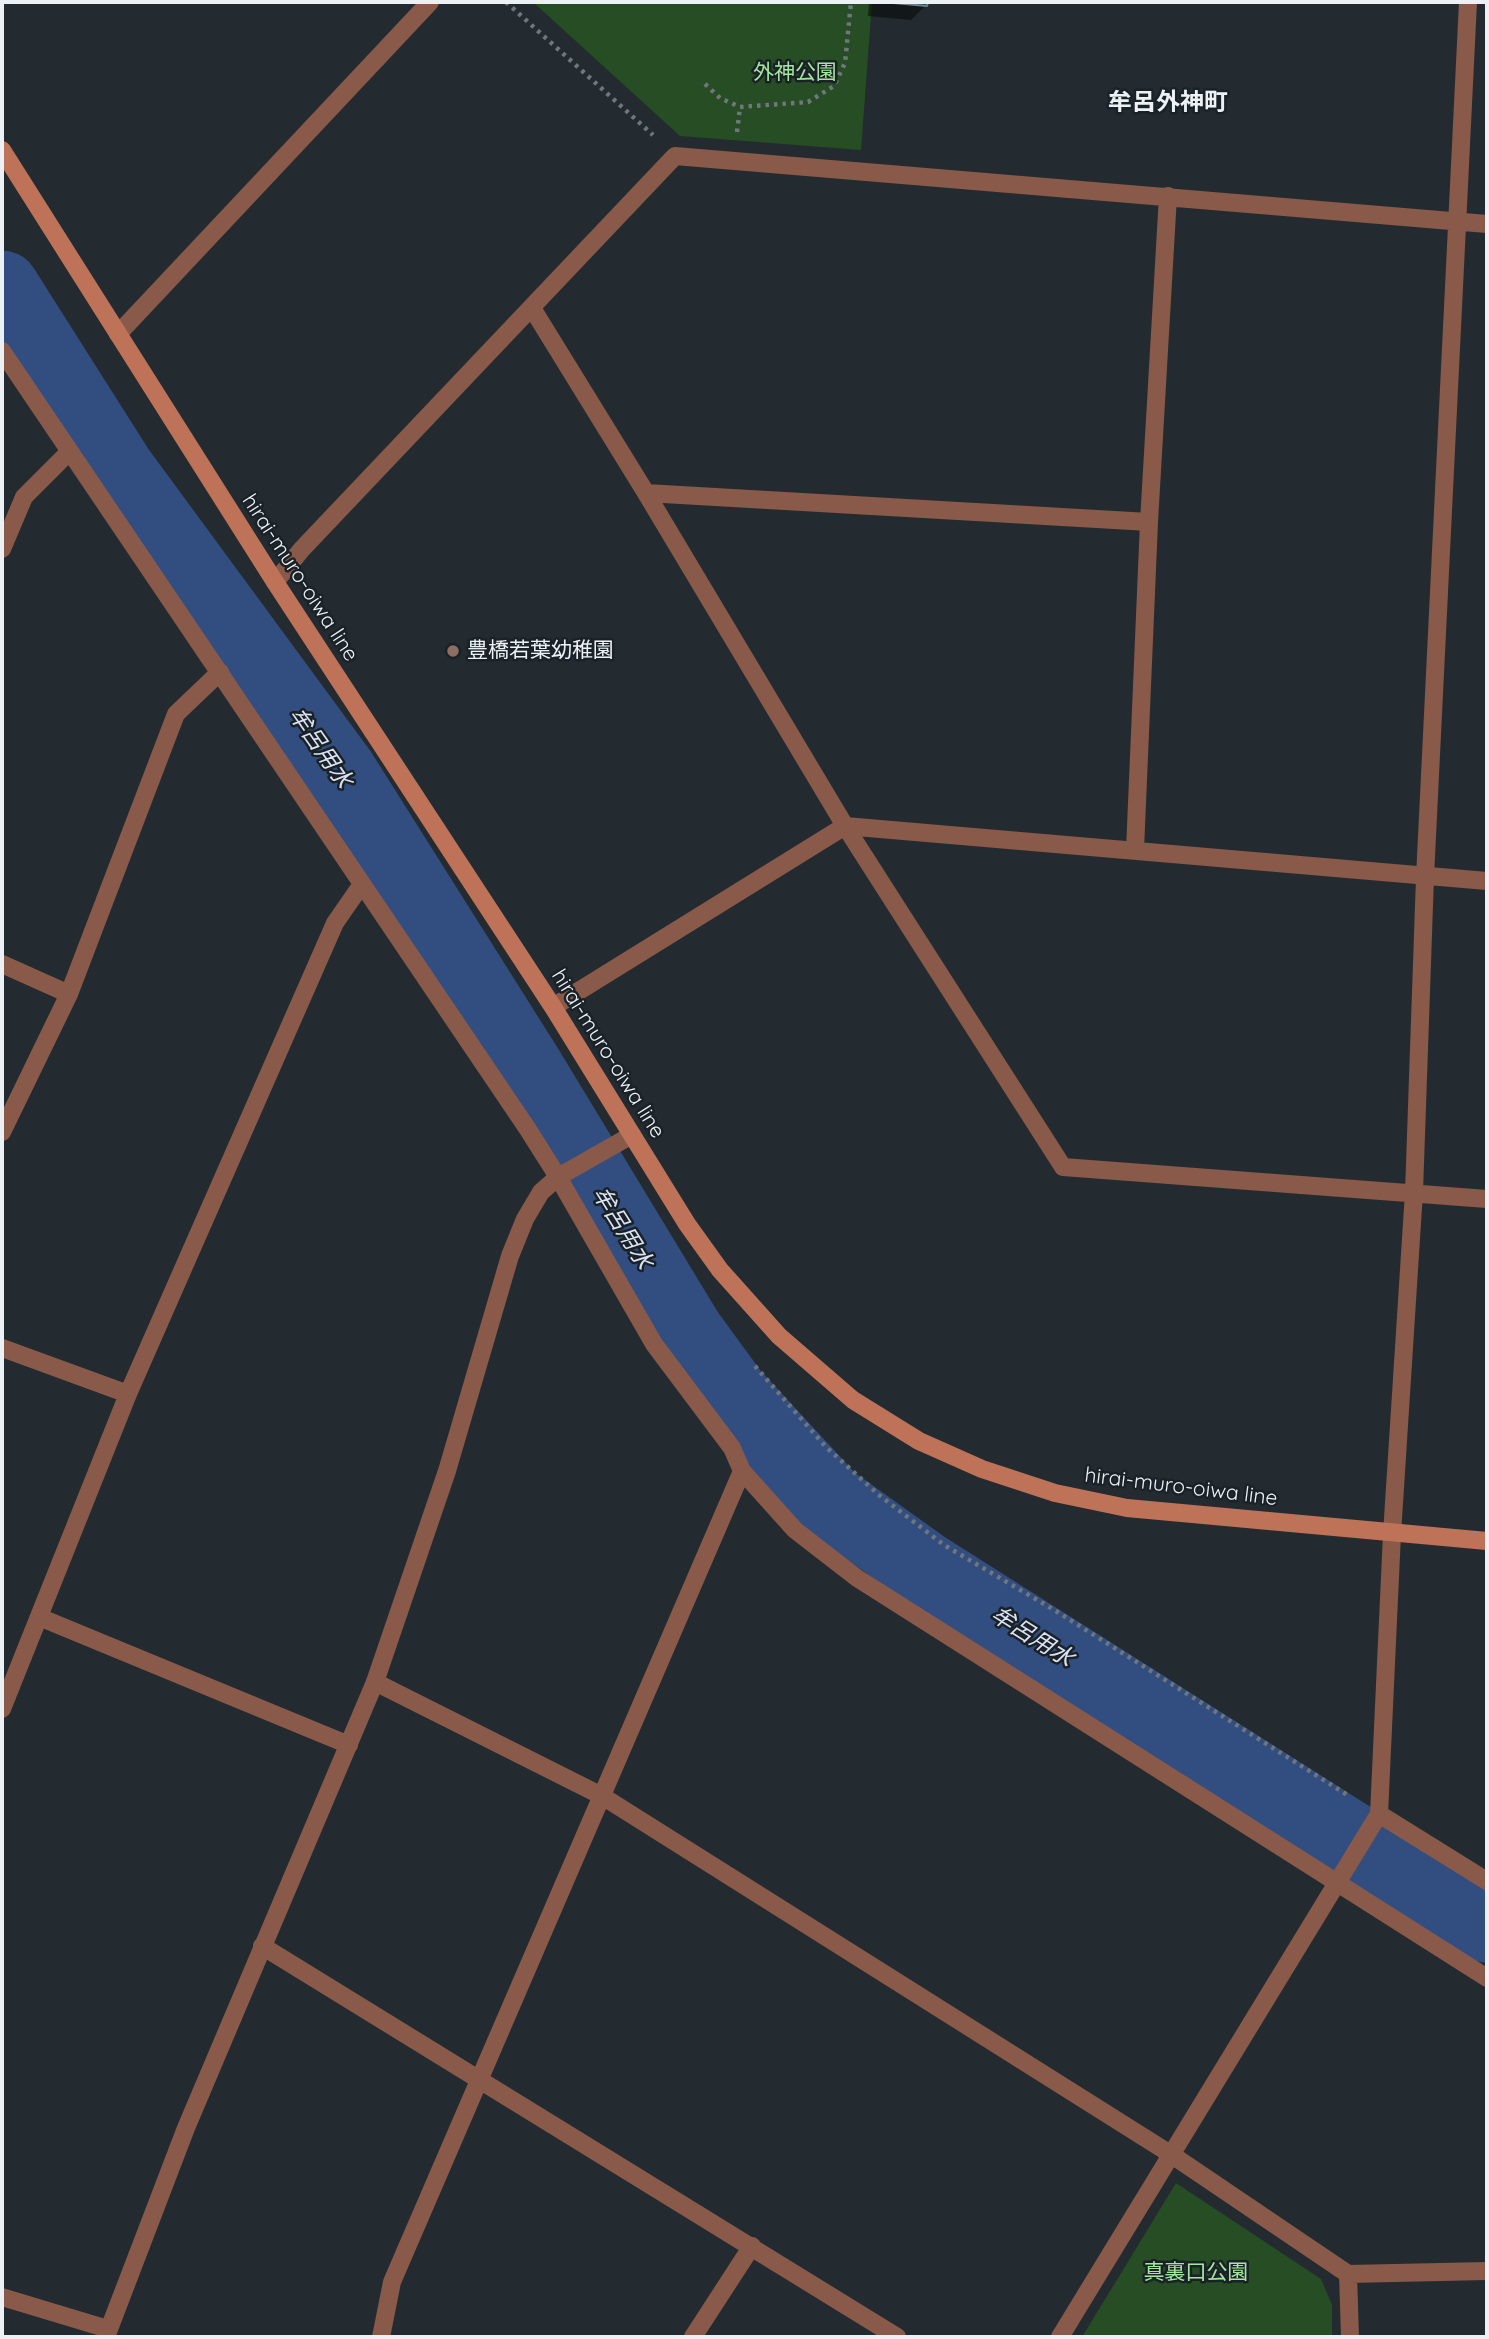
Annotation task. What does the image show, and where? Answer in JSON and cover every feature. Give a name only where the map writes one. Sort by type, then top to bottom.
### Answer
[{"type":"main road","name":"hirai-muro-oiwa line","points":[[2,150],[275,582],[553,1007],[687,1224],[720,1270],[779,1336],[853,1400],[919,1441],[994,1473],[1055,1493],[1127,1508],[1487,1541]]},
{"type":"street","points":[[118,334],[430,2]]},
{"type":"street","points":[[1060,2337],[1380,1814],[1392,1534],[1414,1192],[1425,877],[1468,2]]},
{"type":"street","points":[[275,582],[302,549],[676,156],[1487,224]]},
{"type":"street","points":[[1135,850],[1149,522],[1168,196]]},
{"type":"street","points":[[532,308],[845,826],[1063,1167],[1487,1199]]},
{"type":"street","points":[[2,351],[362,884],[562,1174],[654,1344],[732,1448],[742,1471],[795,1530],[857,1578],[1487,1979]]},
{"type":"street","points":[[2,549],[24,497],[69,452]]},
{"type":"street","points":[[646,493],[1149,522]]},
{"type":"street","points":[[2,1132],[69,994],[176,715],[220,672]]},
{"type":"street","points":[[553,1007],[845,826],[1487,881]]},
{"type":"street","points":[[2,1709],[128,1394],[335,923],[362,884]]},
{"type":"street","points":[[2,964],[69,994]]},
{"type":"street","points":[[2,2297],[107,2333],[186,2128],[375,1682],[447,1471],[510,1256],[525,1220],[541,1192],[562,1174],[632,1135]]},
{"type":"street","points":[[2,1348],[128,1394]]},
{"type":"street","points":[[381,2337],[392,2282],[742,1471]]},
{"type":"street","points":[[39,1617],[349,1745]]},
{"type":"street","points":[[375,1682],[602,1796],[1172,2155],[1348,2274],[1487,2271]]},
{"type":"street","points":[[1380,1814],[1487,1881]]},
{"type":"street","points":[[262,1946],[897,2337]]},
{"type":"street","points":[[693,2337],[752,2246]]},
{"type":"street","points":[[1348,2274],[1350,2337]]},
{"type":"path","points":[[506,2],[676,156]]},
{"type":"path","points":[[705,84],[720,98],[740,107],[808,102],[834,86],[845,63],[851,2]]},
{"type":"path","points":[[755,1366],[826,1447],[879,1496],[944,1545],[1068,1619],[1339,1789]]},
{"type":"green space","name":"外神公園","points":[[533,2],[872,2],[861,150],[680,136]]},
{"type":"green space","name":"真裏口公園","points":[[1176,2183],[1321,2279],[1332,2305],[1332,2337],[1082,2337]]},
{"type":"building","points":[[882,2],[928,2],[927,6]]},
{"type":"waterway","name":"牟呂用水","points":[[2,288],[118,471],[340,773],[526,1068],[686,1332],[732,1395],[830,1501],[925,1569],[1487,1925]]},
{"type":"place","name":"豊橋若葉幼稚園","points":[[453,651]]},
{"type":"district","name":"牟呂外神町","points":[[1168,103]]}]
